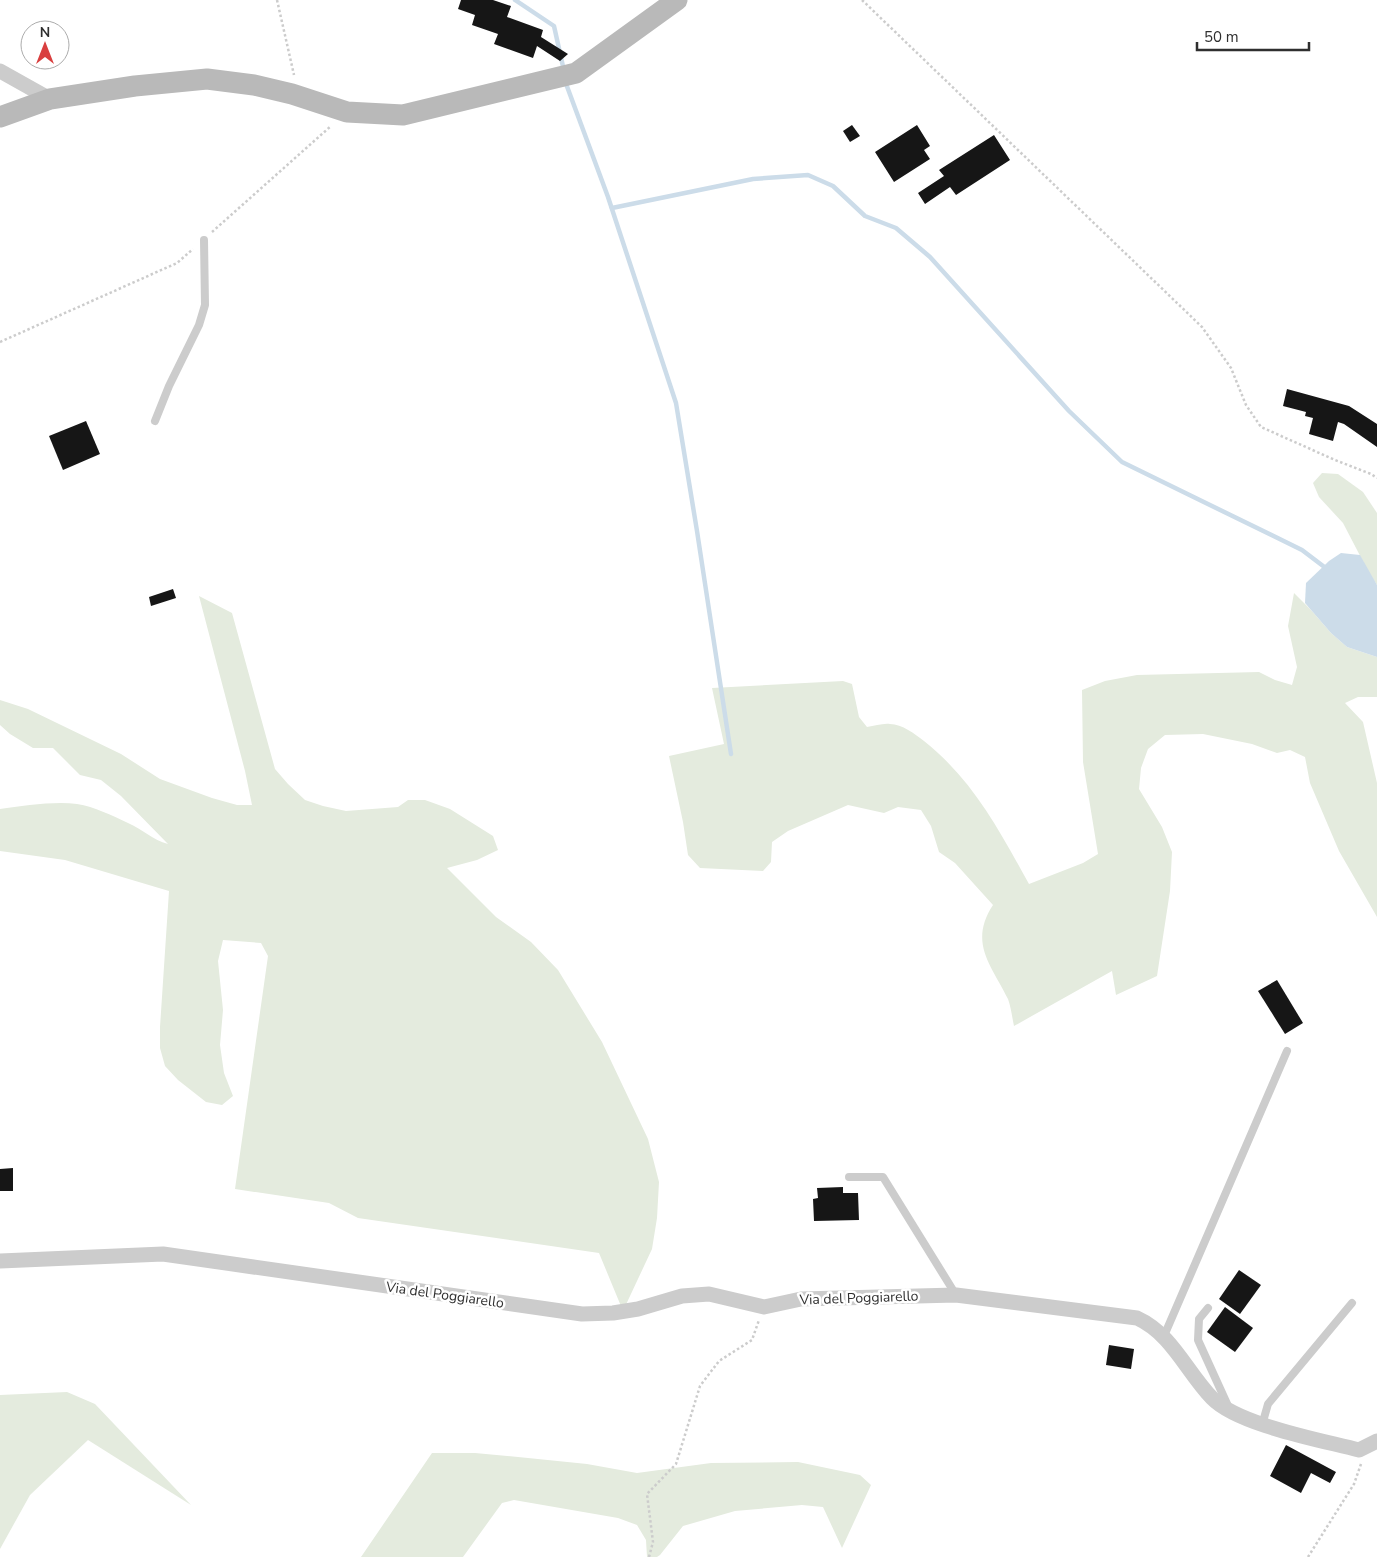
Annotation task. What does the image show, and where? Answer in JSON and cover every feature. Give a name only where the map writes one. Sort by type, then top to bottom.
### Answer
[{"type":"street","points":[[0,117],[50,99],[135,86],[207,79],[254,85],[292,94],[347,112],[403,115],[576,73],[677,0]]},
{"type":"street","points":[[0,71],[50,99]]},
{"type":"street","name":"Via del Poggiarello","points":[[0,1260],[163,1254],[582,1314],[613,1313],[638,1309],[682,1296],[709,1294],[764,1307],[801,1299],[956,1295],[1137,1318],[1149,1324],[1164,1336],[1212,1399],[1230,1410],[1262,1425],[1359,1450]]},
{"type":"street","points":[[1359,1450],[1377,1440]]},
{"type":"lane","points":[[155,421],[169,386],[199,325],[205,305],[204,240]]},
{"type":"lane","points":[[1164,1336],[1287,1051]]},
{"type":"lane","points":[[848,1177],[883,1177],[956,1295]]},
{"type":"lane","points":[[1262,1425],[1268,1404],[1352,1303]]},
{"type":"lane","points":[[1208,1308],[1199,1319],[1198,1340],[1230,1410]]},
{"type":"path","points":[[277,0],[296,82],[292,94]]},
{"type":"path","points":[[862,0],[1202,327],[1231,368],[1246,405],[1261,427],[1377,478]]},
{"type":"path","points":[[0,342],[177,263],[347,112]]},
{"type":"path","points":[[649,1557],[653,1542],[647,1494],[676,1464],[700,1386],[719,1361],[752,1340],[764,1307]]},
{"type":"path","points":[[1308,1557],[1354,1484],[1362,1460],[1359,1450]]},
{"type":"shaded area","points":[[1322,473],[1338,474],[1363,492],[1377,513],[1377,585],[1343,523],[1319,497],[1313,483]]},
{"type":"shaded area","points":[[1294,593],[1331,633],[1347,647],[1377,657],[1377,697],[1358,697],[1345,703],[1363,722],[1377,783],[1377,917],[1339,851],[1310,783],[1305,757],[1290,750],[1277,753],[1252,744],[1203,734],[1165,735],[1148,749],[1141,768],[1139,789],[1162,827],[1172,852],[1170,891],[1157,976],[1116,995],[1112,971],[1014,1026],[1008,999],[985,954],[983,943],[986,919],[993,905],[955,863],[939,852],[931,826],[921,810],[898,807],[884,813],[848,805],[788,831],[772,842],[771,862],[763,871],[700,868],[688,855],[669,756],[724,744],[712,688],[843,681],[852,684],[859,717],[867,727],[895,724],[904,728],[924,741],[957,772],[996,825],[1029,884],[1083,863],[1098,854],[1083,762],[1082,690],[1105,681],[1137,675],[1259,672],[1275,680],[1292,685],[1297,667],[1288,626]]},
{"type":"shaded area","points":[[199,596],[232,613],[275,769],[305,800],[346,811],[398,807],[408,800],[425,800],[450,809],[493,836],[498,850],[477,860],[447,868],[496,917],[531,942],[558,970],[602,1042],[648,1139],[659,1182],[657,1218],[652,1249],[623,1311],[599,1253],[358,1218],[329,1203],[235,1189],[268,956],[261,943],[223,940],[218,961],[223,1010],[220,1045],[224,1073],[233,1096],[222,1105],[206,1102],[178,1080],[165,1066],[160,1048],[169,891],[65,860],[0,851],[0,809],[49,803],[77,804],[97,809],[133,825],[157,840],[168,844],[121,796],[101,780],[80,775],[53,748],[33,748],[10,734],[0,725],[0,700],[28,709],[121,754],[160,779],[212,798],[237,805],[252,805],[245,771]]},
{"type":"shaded area","points":[[67,1392],[95,1404],[191,1505],[88,1440],[30,1495],[0,1549],[0,1395]]},
{"type":"shaded area","points":[[432,1453],[475,1453],[528,1458],[587,1464],[637,1473],[711,1463],[798,1462],[860,1475],[871,1485],[842,1548],[823,1507],[802,1505],[735,1511],[683,1526],[660,1555],[657,1557],[647,1557],[646,1540],[637,1525],[618,1518],[514,1500],[502,1503],[463,1557],[361,1557]]},
{"type":"water","points":[[1341,553],[1360,555],[1377,585],[1377,657],[1347,647],[1331,633],[1305,603],[1306,583],[1329,561]]},
{"type":"building","points":[[461,0],[493,0],[511,6],[507,17],[543,30],[541,37],[568,54],[560,61],[537,46],[533,58],[494,44],[498,34],[472,25],[475,15],[458,9]]},
{"type":"building","points":[[852,125],[860,136],[850,142],[843,131]]},
{"type":"building","points":[[917,125],[930,146],[924,150],[930,159],[894,182],[875,152]]},
{"type":"building","points":[[994,135],[1010,160],[956,195],[950,187],[925,204],[918,193],[944,176],[939,170]]},
{"type":"building","points":[[1287,389],[1349,406],[1377,424],[1377,447],[1344,424],[1338,422],[1333,441],[1309,434],[1313,418],[1305,416],[1306,412],[1283,406]]},
{"type":"building","points":[[86,421],[100,454],[63,470],[49,436]]},
{"type":"building","points":[[173,589],[176,598],[151,606],[149,597]]},
{"type":"building","points":[[1277,980],[1303,1023],[1285,1034],[1258,991]]},
{"type":"building","points":[[13,1168],[13,1191],[0,1191],[0,1169]]},
{"type":"building","points":[[843,1187],[843,1193],[858,1193],[859,1220],[814,1221],[813,1199],[818,1198],[817,1188]]},
{"type":"building","points":[[1239,1270],[1261,1285],[1240,1314],[1219,1299]]},
{"type":"building","points":[[1225,1307],[1253,1328],[1235,1352],[1207,1332]]},
{"type":"building","points":[[1109,1345],[1134,1349],[1131,1369],[1106,1365]]},
{"type":"building","points":[[1286,1445],[1336,1472],[1330,1483],[1311,1473],[1301,1493],[1270,1476]]},
{"type":"waterway","points":[[515,0],[554,26],[564,71]]},
{"type":"waterway","points":[[565,81],[608,197],[676,403],[731,754]]},
{"type":"waterway","points":[[612,208],[753,179],[808,175],[833,186],[865,216],[896,228],[930,257],[1069,411],[1122,462],[1302,550],[1327,569]]}]
